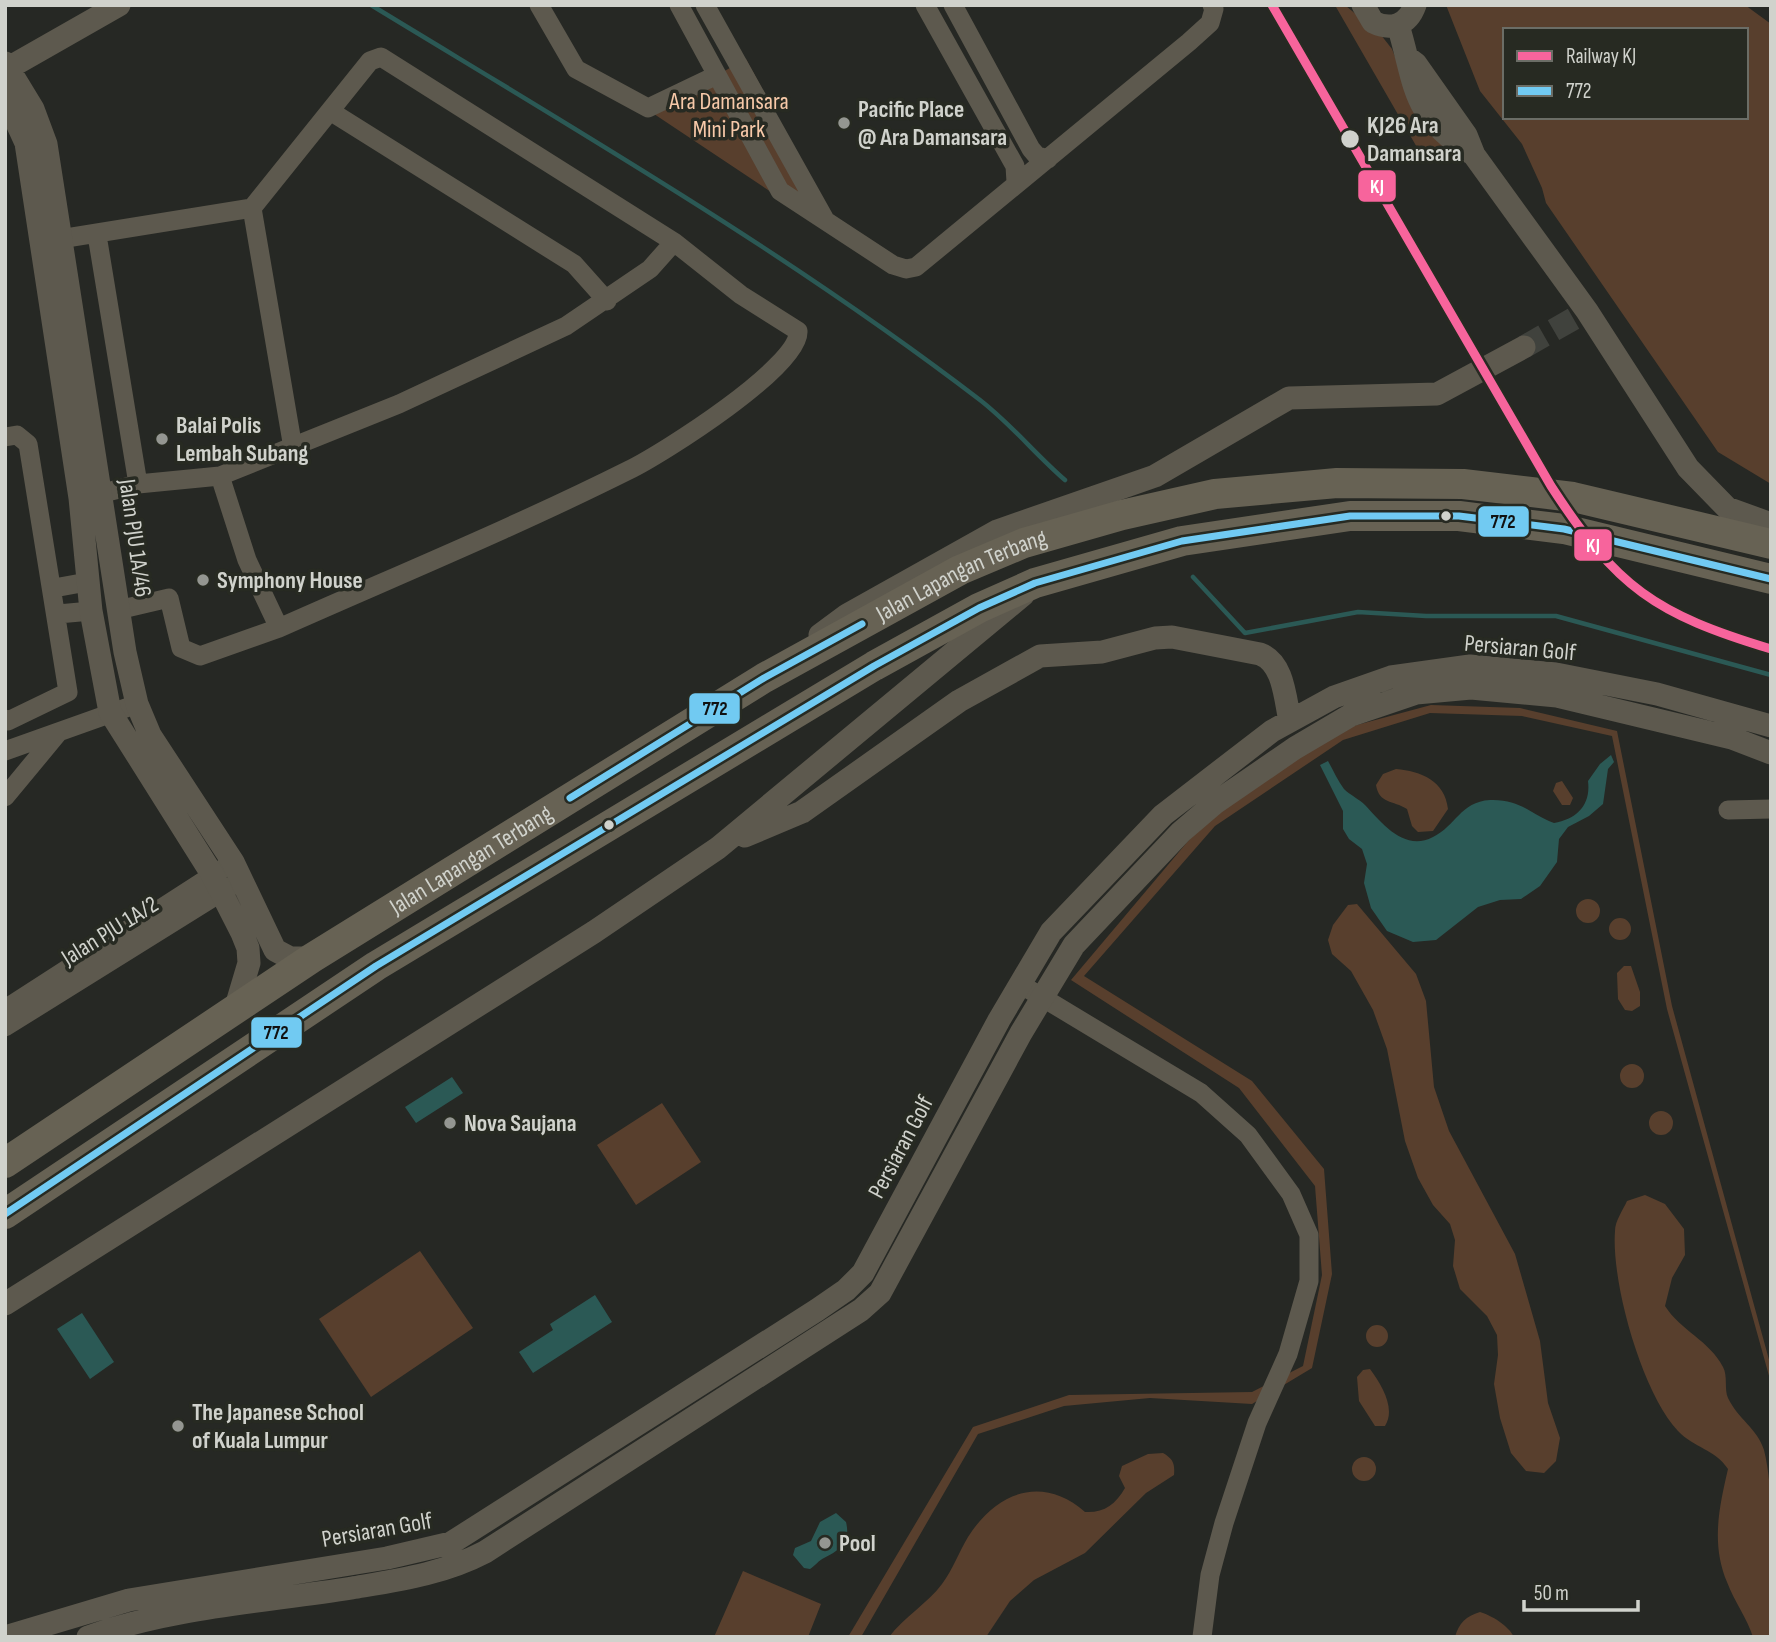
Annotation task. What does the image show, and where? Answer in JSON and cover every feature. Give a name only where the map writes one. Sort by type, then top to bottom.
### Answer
[{"type":"main road","name":"Jalan Lapangan Terbang","points":[[5,1163],[312,958],[764,678],[960,570],[1024,543],[1077,526],[1215,494],[1337,483],[1463,484],[1573,497],[1771,544]]},
{"type":"main road","name":"Jalan Lapangan Terbang","points":[[5,1214],[376,966],[874,666],[979,608],[1035,583],[1182,541],[1350,516],[1459,516],[1564,530],[1771,579]]},
{"type":"street","points":[[6,64],[89,5]]},
{"type":"street","points":[[6,64],[30,56],[119,5]]},
{"type":"street","points":[[539,5],[576,69],[648,108],[717,75]]},
{"type":"street","points":[[679,5],[780,191],[892,265],[906,269],[916,267],[1189,42],[1210,23],[1214,9],[1212,5]]},
{"type":"street","points":[[705,5],[827,222]]},
{"type":"street","points":[[925,5],[1015,166],[1016,182]]},
{"type":"street","points":[[953,5],[1031,149],[1037,156],[1048,159]]},
{"type":"street","points":[[1363,5],[1373,22],[1381,26],[1398,25],[1411,15],[1415,5]]},
{"type":"street","points":[[1398,25],[1408,58],[1416,64],[1466,135],[1474,155],[1587,311],[1688,468],[1710,494],[1727,508],[1771,524]]},
{"type":"street","points":[[14,94],[30,56]]},
{"type":"street","points":[[60,239],[97,236],[252,208],[370,61],[381,57],[674,242],[741,295],[798,331],[796,347],[768,377],[697,428],[632,469],[279,628],[200,656],[181,648],[169,598],[118,610]]},
{"type":"street","name":"Jalan PJU 1A/46","points":[[6,64],[26,143],[80,498],[91,611],[110,712],[216,883],[248,948],[247,977],[235,1010]]},
{"type":"street","name":"Jalan PJU 1A/46","points":[[14,94],[46,144],[103,494],[118,610],[137,704],[150,735],[237,870],[275,950],[290,958],[312,958]]},
{"type":"street","points":[[330,111],[574,264],[607,301]]},
{"type":"street","points":[[252,208],[293,449]]},
{"type":"street","points":[[97,236],[138,484]]},
{"type":"street","points":[[80,498],[138,484],[220,476],[293,449],[399,404],[566,327],[607,301],[650,268],[674,242]]},
{"type":"street","points":[[764,678],[847,615],[938,562],[997,531],[1155,476],[1289,398],[1437,394],[1524,347]]},
{"type":"street","points":[[5,437],[17,435],[28,444],[54,588],[68,692],[8,721],[5,719]]},
{"type":"street","points":[[220,476],[247,560],[279,628]]},
{"type":"street","points":[[54,588],[87,582]]},
{"type":"street","points":[[5,1304],[594,932],[718,848],[1035,583]]},
{"type":"street","points":[[58,614],[91,611]]},
{"type":"street","points":[[718,848],[802,812],[959,701],[1040,656],[1102,652],[1155,638],[1172,637],[1260,654],[1270,658],[1278,670],[1290,721]]},
{"type":"street","name":"Persiaran Golf","points":[[5,1637],[129,1600],[387,1558],[451,1543],[846,1290],[863,1273],[1051,932],[1163,815],[1261,739],[1334,697],[1391,677],[1470,666],[1556,674],[1657,694],[1771,726]]},
{"type":"street","name":"Persiaran Golf","points":[[88,1637],[208,1608],[391,1581],[455,1568],[485,1552],[861,1311],[880,1293],[1042,996],[1074,945],[1181,832],[1215,803],[1351,715],[1416,693],[1471,688],[1557,696],[1731,738],[1771,753]]},
{"type":"street","points":[[5,751],[137,704]]},
{"type":"street","points":[[7,788],[59,731]]},
{"type":"street","points":[[1261,739],[1273,763]]},
{"type":"street","points":[[1728,810],[1771,809]]},
{"type":"street","name":"Jalan PJU 1A/2","points":[[5,1009],[237,870]]},
{"type":"street","name":"Jalan PJU 1A/2","points":[[5,1027],[216,883]]},
{"type":"street","points":[[1020,984],[1142,1054],[1211,1101],[1248,1135],[1291,1194],[1309,1235],[1309,1280],[1288,1354],[1257,1423],[1224,1523],[1210,1575],[1202,1637]]},
{"type":"street","points":[[387,1558],[391,1581]]},
{"type":"green space","points":[[1446,5],[1745,5],[1771,24],[1771,484],[1718,452],[1546,203],[1522,144],[1480,91]]},
{"type":"green space","points":[[1346,6],[1381,35],[1392,49],[1398,64],[1456,147],[1426,163],[1336,7]]},
{"type":"green space","name":"Ara Damansara Mini Park","points":[[746,59],[846,242],[651,112]]},
{"type":"green space","points":[[1431,705],[1520,708],[1617,731],[1672,1006],[1771,1367],[1771,1383],[1667,1009],[1612,736],[1522,716],[1430,713],[1343,740],[1215,826],[1084,976],[1252,1081],[1324,1169],[1332,1274],[1312,1368],[1252,1404],[1150,1398],[1064,1406],[978,1434],[861,1637],[848,1637],[973,1427],[1069,1395],[1252,1392],[1303,1366],[1322,1275],[1315,1186],[1239,1088],[1071,980],[1205,821],[1342,729]]},
{"type":"green space","points":[[1396,769],[1423,775],[1442,791],[1448,809],[1433,831],[1418,832],[1412,826],[1407,809],[1380,796],[1376,785],[1383,774]]},
{"type":"green space","points":[[1562,781],[1573,798],[1570,805],[1562,805],[1553,791],[1556,783]]},
{"type":"green space","points":[[1588,899],[1597,902],[1600,911],[1597,920],[1588,923],[1579,920],[1576,911],[1579,902]]},
{"type":"green space","points":[[1357,904],[1416,974],[1426,1001],[1434,1087],[1449,1131],[1515,1254],[1540,1341],[1548,1403],[1560,1438],[1556,1461],[1544,1473],[1526,1471],[1511,1453],[1500,1418],[1494,1384],[1498,1355],[1497,1335],[1487,1316],[1460,1289],[1453,1266],[1455,1240],[1450,1224],[1433,1205],[1418,1178],[1405,1141],[1387,1049],[1373,1010],[1351,971],[1332,954],[1328,940],[1333,925],[1348,905]]},
{"type":"green space","points":[[1620,918],[1630,925],[1631,929],[1624,939],[1620,940],[1610,933],[1609,929],[1616,919]]},
{"type":"green space","points":[[1624,966],[1631,966],[1640,992],[1640,1006],[1632,1011],[1625,1010],[1618,999],[1617,973]]},
{"type":"green space","points":[[1632,1064],[1641,1067],[1644,1076],[1641,1085],[1632,1088],[1623,1085],[1620,1076],[1623,1067]]},
{"type":"green space","points":[[662,1103],[701,1162],[636,1205],[597,1145]]},
{"type":"green space","points":[[1661,1111],[1672,1118],[1673,1123],[1666,1134],[1661,1135],[1650,1128],[1649,1123],[1656,1112]]},
{"type":"green space","points":[[1645,1195],[1665,1204],[1684,1229],[1685,1255],[1672,1278],[1665,1306],[1717,1358],[1726,1378],[1728,1398],[1757,1436],[1764,1450],[1771,1516],[1771,1637],[1753,1637],[1722,1568],[1718,1526],[1728,1469],[1717,1457],[1684,1437],[1665,1414],[1652,1391],[1632,1336],[1618,1278],[1615,1227],[1627,1201]]},
{"type":"green space","points":[[420,1251],[473,1328],[371,1397],[319,1319]]},
{"type":"green space","points":[[1377,1325],[1385,1328],[1388,1336],[1385,1344],[1377,1347],[1369,1344],[1366,1336],[1369,1328]]},
{"type":"green space","points":[[1370,1369],[1383,1390],[1388,1405],[1385,1426],[1375,1426],[1359,1401],[1357,1377],[1363,1370]]},
{"type":"green space","points":[[1163,1453],[1173,1462],[1174,1475],[1146,1493],[1085,1553],[1034,1580],[1010,1601],[986,1637],[889,1637],[942,1584],[968,1537],[993,1508],[1022,1493],[1037,1492],[1053,1494],[1085,1512],[1103,1509],[1113,1503],[1125,1488],[1119,1476],[1122,1466],[1148,1454]]},
{"type":"green space","points":[[1364,1457],[1375,1464],[1376,1469],[1369,1480],[1364,1481],[1353,1474],[1352,1469],[1359,1458]]},
{"type":"green space","points":[[743,1571],[821,1604],[808,1637],[714,1637]]},
{"type":"green space","points":[[1480,1612],[1499,1622],[1514,1637],[1455,1637],[1464,1621]]},
{"type":"water","points":[[1611,755],[1614,762],[1608,769],[1603,804],[1589,816],[1568,827],[1559,839],[1557,862],[1540,886],[1521,899],[1500,900],[1478,907],[1436,940],[1413,942],[1387,931],[1371,908],[1364,883],[1367,864],[1362,849],[1349,839],[1343,829],[1343,811],[1320,765],[1328,761],[1344,789],[1394,833],[1413,841],[1422,841],[1441,832],[1472,805],[1490,800],[1517,804],[1554,823],[1569,818],[1585,804],[1588,781],[1600,764]]},
{"type":"water","points":[[452,1077],[463,1093],[416,1123],[405,1107]]},
{"type":"water","points":[[595,1295],[612,1322],[533,1373],[519,1352],[553,1330],[550,1324]]},
{"type":"water","points":[[82,1313],[114,1362],[90,1379],[57,1329]]},
{"type":"water","name":"Pool","points":[[836,1513],[846,1522],[847,1535],[843,1545],[810,1569],[804,1568],[793,1555],[795,1548],[811,1541],[820,1522]]},
{"type":"waterway","points":[[371,5],[681,195],[833,294],[980,400],[1065,480]]},
{"type":"waterway","points":[[1193,577],[1245,633],[1358,612],[1426,616],[1556,616],[1771,675]]},
{"type":"tunnel","points":[[1524,347],[1587,311]]},
{"type":"rail line","name":"KJ","points":[[1272,5],[1551,486],[1597,550],[1642,593],[1668,609],[1697,623],[1771,649]]},
{"type":"transit line","name":"772","points":[[5,1214],[376,966],[874,666],[979,608],[1035,583],[1182,541],[1350,516],[1459,516],[1564,529],[1771,579]]},
{"type":"transit line","name":"772","points":[[570,798],[764,678],[862,624]]},
{"type":"place","name":"Pacific Place @ Ara Damansara","points":[[844,123]]},
{"type":"place","name":"KJ26 Ara Damansara","points":[[1350,139]]},
{"type":"place","name":"Balai Polis Lembah Subang","points":[[162,439]]},
{"type":"place","name":"Symphony House","points":[[203,580]]},
{"type":"place","name":"Nova Saujana","points":[[450,1123]]},
{"type":"place","name":"The Japanese School of Kuala Lumpur","points":[[178,1426]]},
{"type":"place","name":"Pool","points":[[825,1543]]}]
